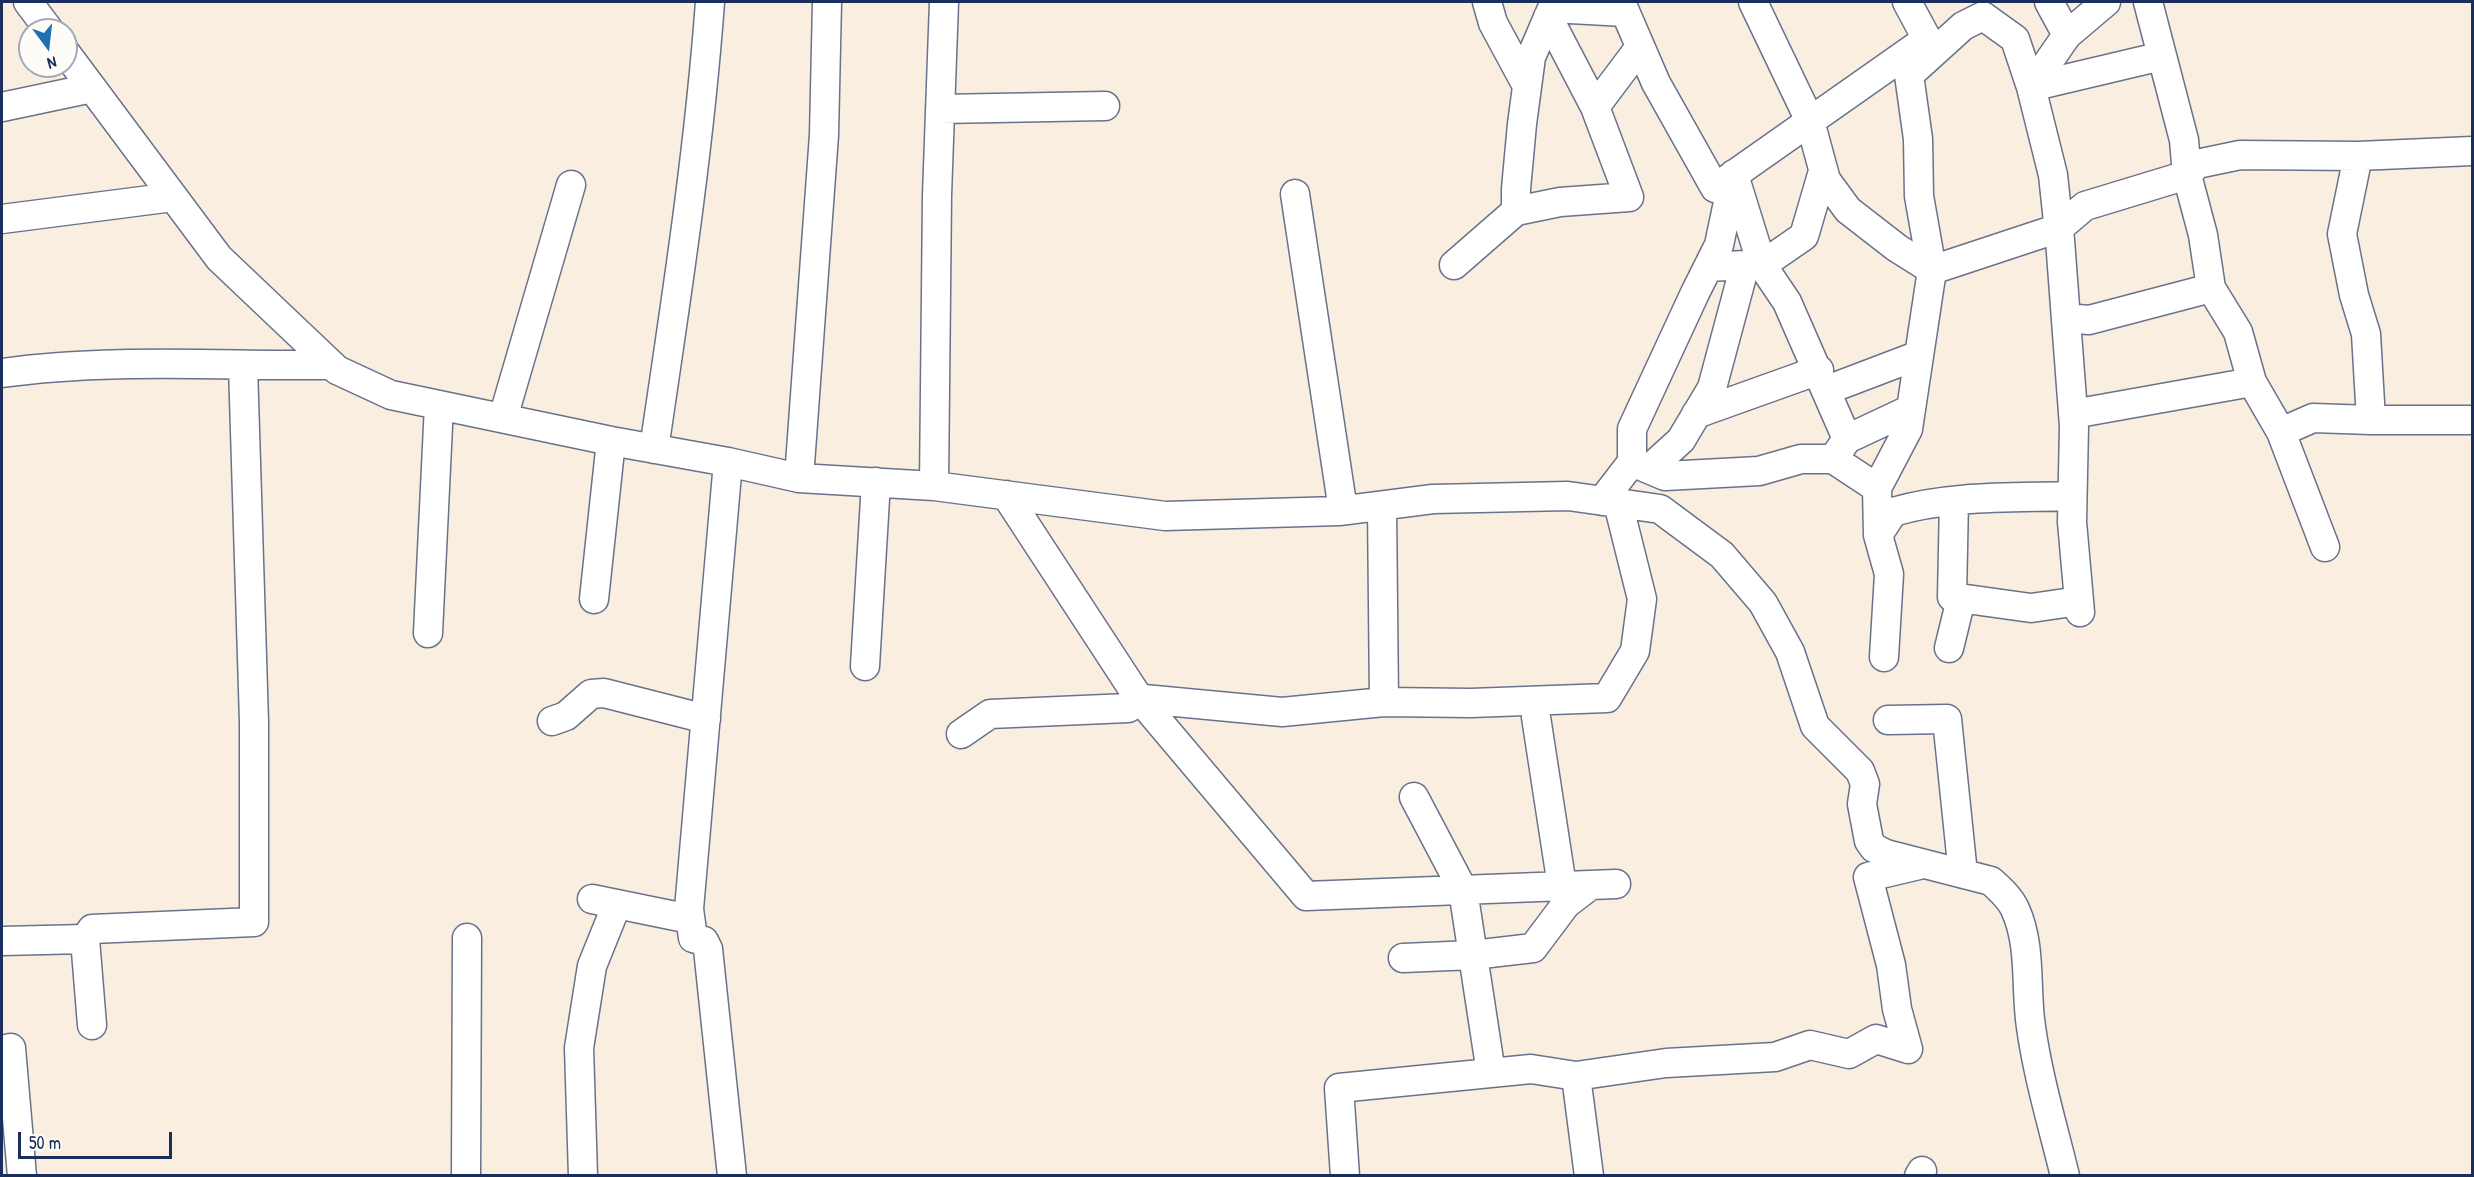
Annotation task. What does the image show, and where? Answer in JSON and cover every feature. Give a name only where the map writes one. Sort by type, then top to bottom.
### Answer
[{"type":"street","points":[[28,2],[40,18]]},
{"type":"street","points":[[654,449],[683,254],[710,2]]},
{"type":"street","points":[[799,478],[824,135],[827,2]]},
{"type":"street","points":[[934,486],[937,195],[944,2]]},
{"type":"street","points":[[1487,2],[1493,23],[1527,86]]},
{"type":"street","points":[[1753,2],[1810,121],[1826,180],[1848,210],[1897,248],[1932,270]]},
{"type":"street","points":[[1552,9],[1623,7],[1656,83],[1714,188],[1927,39],[1907,2]]},
{"type":"street","points":[[2049,2],[2067,35]]},
{"type":"street","points":[[2031,87],[2067,35],[2106,2]]},
{"type":"street","points":[[2148,2],[2184,140],[2187,175],[2203,235],[2211,288],[2238,332],[2252,382],[2281,432],[2325,547]]},
{"type":"street","points":[[1516,211],[1516,189],[1531,57],[1552,9]]},
{"type":"street","points":[[1454,265],[1516,211],[1560,202],[1629,197],[1595,107],[1552,9]]},
{"type":"street","points":[[1884,657],[1889,574],[1878,535],[1877,489],[1908,429],[1932,270],[1919,196],[1918,139],[1909,75],[1963,26],[1983,16],[2015,39],[2031,87],[2053,175],[2073,414],[2072,522],[2079,607],[2031,608],[1952,597],[1954,501]]},
{"type":"street","points":[[1595,107],[1640,47]]},
{"type":"street","points":[[2031,87],[2162,56]]},
{"type":"street","points":[[78,69],[219,258],[337,370],[391,394],[799,478],[934,486],[1165,516],[1343,510],[1433,499],[1568,496],[1660,509],[1722,555],[1763,603],[1790,652],[1815,726],[1860,771],[1865,784],[1862,804],[1869,841],[1875,848],[1886,854],[1991,881],[2015,909],[2027,953],[2027,1000],[2031,1030],[2064,1176]]},
{"type":"street","points":[[2,106],[92,88]]},
{"type":"street","points":[[940,109],[1105,106]]},
{"type":"street","points":[[1932,270],[2059,228],[2085,206],[2187,175],[2197,164],[2240,155],[2358,156],[2472,151]]},
{"type":"street","points":[[2358,156],[2342,234],[2354,296],[2366,334],[2371,420]]},
{"type":"street","points":[[1762,265],[1804,236],[1823,171]]},
{"type":"street","points":[[1734,174],[1762,265],[1787,302],[1823,380],[1840,449],[1877,489]]},
{"type":"street","points":[[1641,466],[1632,429],[1719,245],[1734,174]]},
{"type":"street","points":[[503,418],[571,185]]},
{"type":"street","points":[[1295,194],[1343,510]]},
{"type":"street","points":[[2,219],[173,197]]},
{"type":"street","points":[[1610,502],[1641,466],[1681,440],[1712,388],[1745,265],[1708,267]]},
{"type":"street","points":[[2066,318],[2089,320],[2211,288]]},
{"type":"street","points":[[1696,414],[1919,355]]},
{"type":"street","points":[[2,373],[43,368],[136,364],[332,366]]},
{"type":"street","points":[[92,1025],[85,939],[92,929],[254,922],[254,722],[243,366]]},
{"type":"street","points":[[2073,414],[2252,382]]},
{"type":"street","points":[[428,633],[439,405]]},
{"type":"street","points":[[1641,466],[1665,476],[1759,471],[1840,449],[1911,409]]},
{"type":"street","points":[[2281,432],[2313,418],[2472,420]]},
{"type":"street","points":[[594,599],[611,441]]},
{"type":"street","points":[[728,462],[690,919],[693,938],[704,941],[708,949],[732,1176]]},
{"type":"street","points":[[865,666],[876,482]]},
{"type":"street","points":[[1006,495],[1140,701],[1306,896],[1604,884],[1566,904],[1533,948],[1473,955],[1403,958]]},
{"type":"street","points":[[1878,535],[1893,512],[1917,505],[1954,501],[2072,496]]},
{"type":"street","points":[[960,734],[990,714],[1128,708],[1144,699],[1282,712],[1384,702],[1482,703],[1606,698],[1635,651],[1642,599],[1610,502]]},
{"type":"street","points":[[1382,506],[1384,702]]},
{"type":"street","points":[[1949,648],[1961,598]]},
{"type":"street","points":[[552,721],[566,716],[591,694],[604,693],[706,719]]},
{"type":"street","points":[[1536,717],[1562,886]]},
{"type":"street","points":[[1888,720],[1947,719],[1963,874]]},
{"type":"street","points":[[1414,796],[1463,890],[1491,1073]]},
{"type":"street","points":[[1345,1176],[1339,1088],[1531,1069],[1576,1076],[1666,1063],[1775,1057],[1810,1045],[1849,1054],[1876,1039],[1908,1049],[1897,1009],[1891,965],[1869,877],[1924,864]]},
{"type":"street","points":[[583,1176],[579,1048],[604,902],[690,919]]},
{"type":"street","points":[[465,1176],[467,938]]},
{"type":"street","points":[[2,941],[85,939]]},
{"type":"street","points":[[2,1050],[11,1048],[22,1176]]},
{"type":"street","points":[[1576,1076],[1589,1176]]}]
